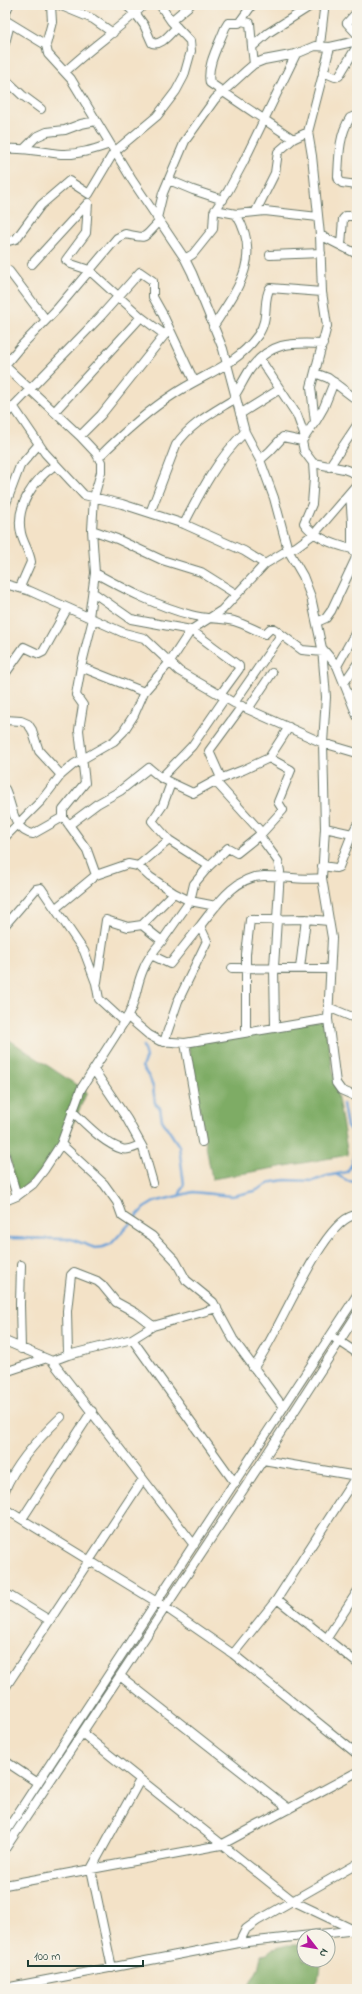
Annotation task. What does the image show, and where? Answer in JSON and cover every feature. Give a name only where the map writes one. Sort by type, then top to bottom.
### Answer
[{"type":"street","points":[[5,14],[9,5]]},
{"type":"street","points":[[51,5],[52,22],[46,50],[50,58],[71,79],[112,148],[184,259],[227,364],[245,432],[260,460],[274,498],[288,550],[303,576],[311,597],[322,650],[326,697],[323,743],[325,828],[322,878],[332,946],[328,1019],[336,1083],[341,1090],[357,1097]]},
{"type":"street","points":[[59,5],[93,19],[113,33]]},
{"type":"street","points":[[126,5],[136,14],[145,27],[150,41],[154,43],[161,42],[190,5]]},
{"type":"street","points":[[65,72],[78,59],[136,14],[144,5]]},
{"type":"street","points":[[5,149],[24,149],[63,154],[112,148],[157,116],[176,91],[184,76],[190,57],[191,46],[188,36],[174,24],[160,5]]},
{"type":"street","points":[[252,5],[242,21],[238,24],[228,24],[225,28],[211,64],[209,76],[210,83],[293,139]]},
{"type":"street","points":[[252,47],[268,34],[312,5]]},
{"type":"street","points":[[320,5],[324,10],[320,45]]},
{"type":"street","points":[[357,12],[347,23],[357,34]]},
{"type":"street","points":[[242,21],[250,23],[254,64]]},
{"type":"street","points":[[5,43],[8,22],[46,45]]},
{"type":"street","points":[[96,875],[87,850],[63,817],[63,810],[86,781],[79,730],[83,705],[76,695],[80,667],[91,618],[94,593],[96,573],[92,530],[94,497],[101,468],[99,457],[80,436],[55,411],[5,366],[121,235],[125,234],[142,238],[158,220],[163,193],[185,141],[215,99],[254,64],[264,60],[296,54],[311,47],[320,45],[330,47],[357,41]]},
{"type":"street","points":[[323,72],[335,77],[339,76],[357,46]]},
{"type":"street","points":[[315,422],[311,387],[327,326],[322,292],[320,235],[308,132],[330,47]]},
{"type":"street","points":[[184,259],[193,254],[211,231],[215,210],[223,200],[296,54]]},
{"type":"street","points":[[5,79],[22,95],[41,109]]},
{"type":"street","points":[[357,115],[350,118],[343,131],[339,153],[338,177],[342,182],[357,185]]},
{"type":"street","points":[[24,149],[36,137],[47,132],[66,130],[81,124],[96,121]]},
{"type":"street","points":[[256,211],[275,173],[278,152],[293,139],[308,132]]},
{"type":"street","points":[[32,264],[89,199],[112,148]]},
{"type":"street","points":[[169,180],[223,200]]},
{"type":"street","points":[[5,242],[16,239],[41,205],[69,181],[89,199]]},
{"type":"street","points":[[89,199],[86,233],[66,260],[71,264],[89,270],[141,317],[167,332]]},
{"type":"street","points":[[215,210],[236,214],[256,211],[318,216]]},
{"type":"street","points":[[213,327],[230,301],[246,270],[248,247],[242,224],[236,214]]},
{"type":"street","points":[[341,245],[344,218],[346,216],[357,216]]},
{"type":"street","points":[[320,235],[357,254]]},
{"type":"street","points":[[270,255],[320,253]]},
{"type":"street","points":[[5,270],[9,271],[46,320]]},
{"type":"street","points":[[5,415],[118,297],[138,272],[143,273],[153,281],[153,297],[167,332],[194,381]]},
{"type":"street","points":[[99,457],[143,415],[194,381],[227,364],[238,356],[261,330],[266,315],[268,292],[270,288],[322,292]]},
{"type":"street","points":[[55,411],[141,317]]},
{"type":"street","points":[[80,436],[101,415],[167,332]]},
{"type":"street","points":[[150,513],[180,438],[193,425],[236,397],[247,373],[260,359],[274,348],[288,343],[323,344]]},
{"type":"street","points":[[260,359],[297,415],[304,439],[304,451],[313,463],[313,499],[304,523],[315,533],[335,545],[352,550],[356,555],[336,603],[326,618],[317,622]]},
{"type":"street","points":[[315,373],[334,382],[357,400]]},
{"type":"street","points":[[304,439],[324,407],[334,382]]},
{"type":"street","points":[[240,414],[280,389]]},
{"type":"street","points":[[14,406],[54,464],[84,495],[122,504],[184,524],[244,551],[265,564]]},
{"type":"street","points":[[329,467],[357,425]]},
{"type":"street","points":[[184,524],[207,481],[233,444],[245,432]]},
{"type":"street","points":[[260,460],[283,437],[304,439]]},
{"type":"street","points":[[5,506],[20,466],[39,444]]},
{"type":"street","points":[[313,463],[344,469],[357,474]]},
{"type":"street","points":[[20,587],[28,572],[31,562],[19,523],[22,509],[29,491],[36,481],[54,464]]},
{"type":"street","points":[[5,837],[41,801],[61,775],[82,758],[114,741],[123,732],[134,715],[144,692],[170,662],[191,630],[210,620],[222,610],[265,564],[288,550],[296,547],[315,533],[357,484]]},
{"type":"street","points":[[350,493],[352,550]]},
{"type":"street","points":[[92,530],[117,539],[162,560],[201,572],[236,594]]},
{"type":"street","points":[[96,573],[126,590],[164,606],[210,620],[236,622],[265,634],[273,629],[302,650],[322,650],[337,666],[357,716]]},
{"type":"street","points":[[5,584],[20,587],[124,633],[144,638],[170,662],[196,682],[234,703],[323,743],[357,753]]},
{"type":"street","points":[[94,593],[131,620],[191,630],[240,667],[192,746],[161,778]]},
{"type":"street","points":[[5,674],[24,647],[39,654],[43,652],[67,609]]},
{"type":"street","points":[[337,666],[357,630]]},
{"type":"street","points":[[234,703],[281,635]]},
{"type":"street","points":[[344,683],[357,664]]},
{"type":"street","points":[[80,667],[144,692]]},
{"type":"street","points":[[272,673],[209,752],[218,779],[260,834],[278,861],[281,878],[274,967],[275,1027]]},
{"type":"street","points":[[5,720],[21,721],[28,724],[32,730],[39,751],[61,775]]},
{"type":"street","points":[[69,825],[98,804],[120,791],[149,768],[161,778],[193,793],[218,779],[269,758],[289,727]]},
{"type":"street","points":[[5,1201],[17,1196],[36,1180],[61,1144],[81,1089],[126,1020],[135,1002],[143,970],[151,955],[190,901],[193,886],[209,866],[228,848],[237,853],[260,834],[283,810],[278,802],[291,771],[269,758]]},
{"type":"street","points":[[171,783],[163,804],[152,821],[169,840],[209,866]]},
{"type":"street","points":[[5,789],[18,824],[24,831],[33,834],[63,817]]},
{"type":"street","points":[[322,866],[338,868],[357,825]]},
{"type":"street","points":[[325,828],[352,834]]},
{"type":"street","points":[[138,866],[169,840]]},
{"type":"street","points":[[56,908],[96,875],[128,864],[138,866],[150,877],[174,893],[190,901],[216,906]]},
{"type":"street","points":[[151,955],[170,964],[216,906],[233,889],[250,878],[264,876],[281,878],[322,878]]},
{"type":"street","points":[[5,925],[36,889],[39,888],[56,908],[84,951],[96,983],[99,999],[126,1020],[149,1035],[164,1042],[185,1044],[246,1032],[328,1019]]},
{"type":"street","points":[[96,983],[105,921],[108,920],[128,927],[142,925],[174,893]]},
{"type":"street","points":[[246,1032],[246,948],[250,920],[252,918],[306,919],[329,922]]},
{"type":"street","points":[[300,968],[306,919]]},
{"type":"street","points":[[142,925],[162,941]]},
{"type":"street","points":[[164,1042],[181,995],[207,941],[200,926]]},
{"type":"street","points":[[232,968],[274,967],[330,969]]},
{"type":"street","points":[[328,1007],[357,1019]]},
{"type":"street","points":[[185,1044],[202,1142]]},
{"type":"street","points":[[94,1070],[124,1114],[140,1145],[153,1183]]},
{"type":"street","points":[[72,1111],[96,1133],[122,1149],[130,1149],[140,1145]]},
{"type":"street","points":[[61,1144],[104,1184],[117,1202],[122,1216],[152,1236],[175,1260],[186,1280],[210,1299],[217,1308],[233,1339],[283,1407]]},
{"type":"street","points":[[5,1156],[17,1196]]},
{"type":"street","points":[[253,1368],[265,1352],[292,1296],[329,1235],[349,1216],[357,1215]]},
{"type":"street","points":[[21,1265],[21,1349]]},
{"type":"street","points":[[68,1355],[67,1311],[71,1275],[74,1272],[97,1281],[116,1302],[136,1313],[152,1326]]},
{"type":"street","points":[[5,1833],[357,1295]]},
{"type":"street","points":[[5,1372],[132,1339],[152,1326],[217,1308]]},
{"type":"street","points":[[5,1849],[263,1460],[357,1314]]},
{"type":"street","points":[[330,1336],[357,1353]]},
{"type":"street","points":[[132,1339],[235,1483]]},
{"type":"street","points":[[5,1341],[48,1360],[92,1411],[194,1545]]},
{"type":"street","points":[[22,1519],[92,1411]]},
{"type":"street","points":[[5,1490],[17,1468],[47,1431],[61,1417]]},
{"type":"street","points":[[233,1654],[277,1599],[357,1476],[263,1460]]},
{"type":"street","points":[[5,1688],[143,1479]]},
{"type":"street","points":[[5,1509],[165,1607],[233,1654],[357,1754]]},
{"type":"street","points":[[327,1638],[357,1592]]},
{"type":"street","points":[[5,1593],[49,1620]]},
{"type":"street","points":[[277,1599],[357,1663]]},
{"type":"street","points":[[120,1676],[289,1809]]},
{"type":"street","points":[[82,1733],[221,1845],[293,1900],[356,1930]]},
{"type":"street","points":[[5,1761],[38,1783]]},
{"type":"street","points":[[5,1886],[221,1845],[357,1772]]},
{"type":"street","points":[[112,1968],[91,1869],[140,1780]]},
{"type":"street","points":[[239,1943],[246,1929],[257,1921],[357,1864]]},
{"type":"street","points":[[5,1988],[30,1986],[239,1943],[356,1930]]},
{"type":"green space","points":[[324,1020],[348,1155],[212,1179],[188,1044]]},
{"type":"green space","points":[[5,1037],[87,1092],[68,1135],[43,1170],[18,1193],[9,1155],[5,1151]]},
{"type":"green space","points":[[287,1945],[296,1945],[296,1968],[320,1968],[318,1980],[308,1989],[247,1989],[258,1969],[261,1955],[267,1954],[273,1949]]},
{"type":"waterway","points":[[143,1046],[146,1057],[142,1067],[149,1077],[153,1087],[155,1103],[160,1108],[162,1120],[179,1146],[184,1184],[179,1196]]},
{"type":"waterway","points":[[343,1104],[347,1127],[356,1135],[357,1139]]},
{"type":"waterway","points":[[5,1238],[71,1239],[95,1248],[103,1247],[111,1244],[144,1208],[154,1202],[193,1192],[232,1196],[255,1191],[272,1182],[286,1180],[313,1181],[327,1176],[347,1172],[352,1164],[357,1140]]},
{"type":"waterway","points":[[337,1175],[348,1181],[357,1182]]}]
